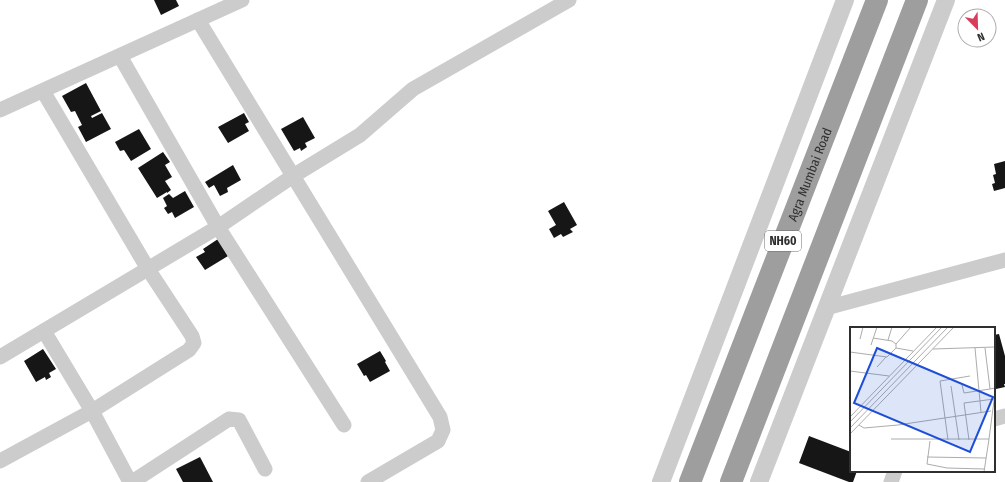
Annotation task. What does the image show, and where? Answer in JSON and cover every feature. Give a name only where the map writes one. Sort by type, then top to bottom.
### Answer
[{"type":"highway","name":"Agra Mumbai Road","points":[[690,482],[876,0]]},
{"type":"highway","name":"NH60","points":[[731,482],[917,0]]},
{"type":"street","points":[[0,110],[242,0]]},
{"type":"street","points":[[0,357],[218,227],[293,176],[360,135],[413,89],[569,0]]},
{"type":"street","points":[[661,482],[845,0]]},
{"type":"street","points":[[759,482],[946,0]]},
{"type":"street","points":[[198,20],[440,417],[443,430],[438,441],[368,482]]},
{"type":"street","points":[[120,56],[218,227],[344,425]]},
{"type":"street","points":[[0,462],[92,411],[189,350],[194,343],[192,336],[148,269],[43,91]]},
{"type":"street","points":[[826,308],[1005,260]]},
{"type":"street","points":[[44,330],[132,482],[229,419],[239,420],[265,469]]},
{"type":"street","points":[[995,419],[1005,416]]},
{"type":"street","points":[[891,482],[896,472]]},
{"type":"building","points":[[154,0],[176,0],[179,6],[161,15]]},
{"type":"building","points":[[86,83],[101,111],[91,116],[92,118],[102,113],[111,129],[86,142],[78,127],[82,125],[75,111],[71,112],[62,96]]},
{"type":"building","points":[[244,113],[249,122],[245,124],[249,131],[228,143],[218,127]]},
{"type":"building","points":[[303,117],[315,138],[305,143],[307,147],[301,151],[300,148],[294,151],[281,129]]},
{"type":"building","points":[[139,129],[151,149],[131,161],[124,150],[120,151],[115,142]]},
{"type":"building","points":[[163,152],[170,162],[165,165],[172,177],[165,181],[171,190],[157,198],[138,168]]},
{"type":"building","points":[[1005,161],[1005,188],[994,191],[992,184],[995,183],[993,175],[996,174],[994,164]]},
{"type":"building","points":[[233,165],[241,180],[227,188],[228,192],[220,196],[214,185],[209,188],[205,182]]},
{"type":"building","points":[[185,191],[194,207],[175,218],[172,212],[168,214],[164,208],[167,206],[163,198],[169,194],[173,198]]},
{"type":"building","points":[[564,202],[577,225],[570,229],[573,232],[563,237],[561,234],[554,238],[549,229],[556,225],[548,211]]},
{"type":"building","points":[[218,239],[228,256],[205,270],[196,257],[205,252],[203,249]]},
{"type":"building","points":[[999,334],[1005,356],[1005,387],[996,389],[995,386],[995,335]]},
{"type":"building","points":[[43,349],[56,369],[49,373],[51,377],[46,380],[45,377],[36,382],[24,361]]},
{"type":"building","points":[[380,351],[390,371],[370,382],[366,375],[364,376],[357,364]]},
{"type":"building","points":[[809,436],[850,452],[850,472],[857,472],[853,482],[849,482],[799,463]]},
{"type":"building","points":[[200,457],[213,482],[183,482],[176,469]]}]
